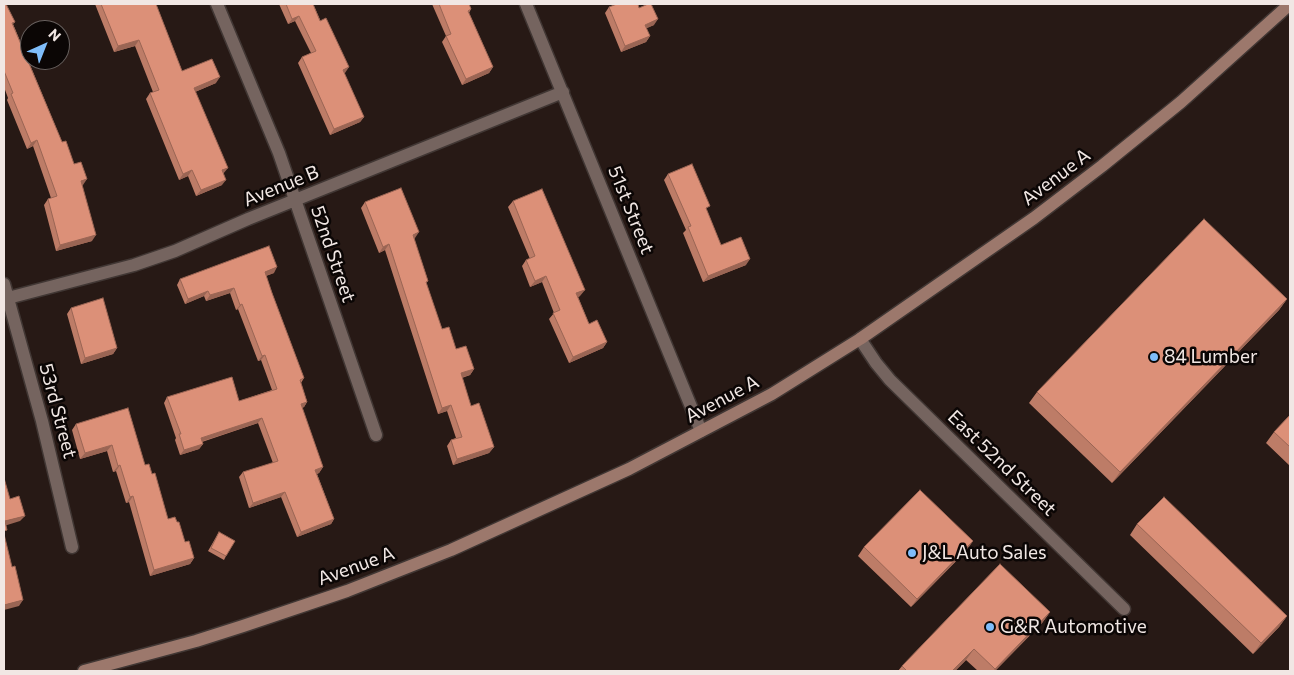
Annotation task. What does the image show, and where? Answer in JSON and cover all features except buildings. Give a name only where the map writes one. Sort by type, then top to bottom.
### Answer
[{"type":"main road","name":"Avenue A","points":[[84,671],[206,638],[356,587],[451,550],[629,470],[772,394],[860,339],[1019,229],[1102,166],[1181,102],[1290,4]]},
{"type":"street","name":"52nd Street","points":[[217,4],[279,153],[376,434]]},
{"type":"street","name":"51st Street","points":[[526,4],[701,431]]},
{"type":"street","name":"Avenue B","points":[[8,298],[157,258],[563,92]]},
{"type":"street","name":"53rd Street","points":[[4,284],[42,421],[72,547]]},
{"type":"street","name":"East 52nd Street","points":[[860,339],[890,380],[1124,609]]},
{"type":"place","name":"84 Lumber","points":[[1154,357]]},
{"type":"place","name":"J&L Auto Sales","points":[[912,553]]},
{"type":"place","name":"G&R Automotive","points":[[990,627]]}]
